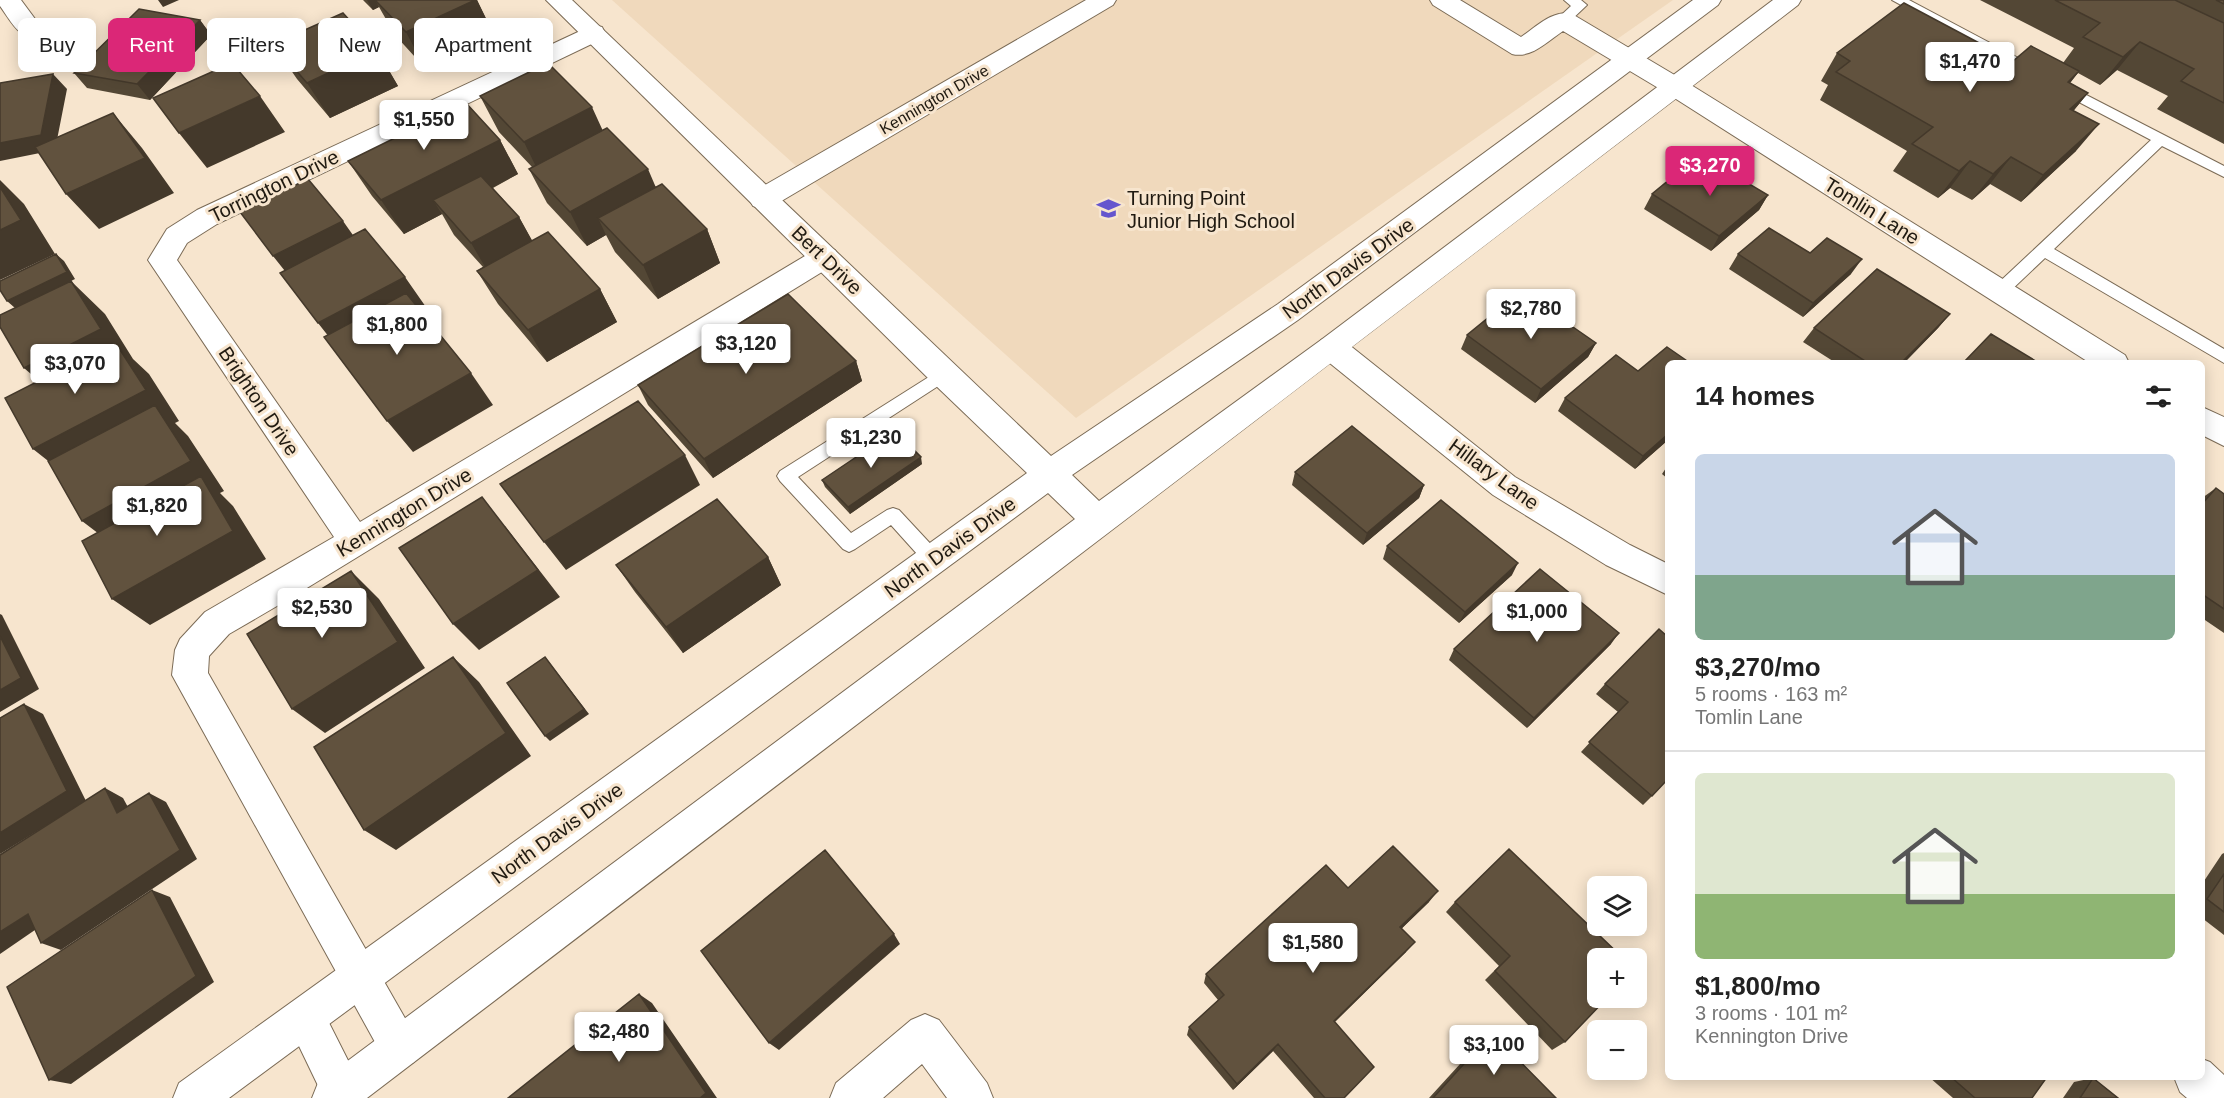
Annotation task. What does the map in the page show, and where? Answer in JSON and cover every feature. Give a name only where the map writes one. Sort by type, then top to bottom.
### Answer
[{"type":"street","points":[[8,0],[22,18]]},
{"type":"street","name":"Bert Drive","points":[[558,0],[943,374],[1098,520]]},
{"type":"street","name":"Kennington Drive","points":[[763,199],[1104,0]]},
{"type":"street","points":[[1442,0],[1521,48],[1567,10],[1630,60]]},
{"type":"street","name":"North Davis Drive","points":[[194,1098],[1049,474],[1288,312],[1709,0]]},
{"type":"street","points":[[305,1017],[340,1096],[400,1048],[1098,520],[1332,348],[1790,0]]},
{"type":"street","name":"Torrington Drive","points":[[162,260],[177,236],[207,217],[593,33]]},
{"type":"street","name":"Tomlin Lane","points":[[1630,60],[2109,360]]},
{"type":"street","name":"Kennington Drive","points":[[400,1048],[190,675],[192,650],[217,622],[825,257]]},
{"type":"street","name":"Brighton Drive","points":[[162,260],[355,541]]},
{"type":"street","name":"Hillary Lane","points":[[1332,348],[1504,486],[1618,555],[1665,578]]},
{"type":"street","points":[[2205,421],[2224,433]]},
{"type":"street","points":[[851,1098],[925,1034],[972,1098]]},
{"type":"street","points":[[2198,1080],[2218,1098]]},
{"type":"lane","points":[[1899,0],[2224,172]]},
{"type":"lane","points":[[2000,291],[2161,139]]},
{"type":"lane","points":[[2044,250],[2224,357]]},
{"type":"lane","points":[[933,559],[893,515],[849,544],[786,477],[943,374]]},
{"type":"shaded area","name":"Turning Point Junior High School","points":[[612,0],[1673,0],[1076,418]]},
{"type":"building","points":[[375,0],[475,0],[436,18],[414,18],[414,28],[406,32],[402,28],[402,18],[392,18]]},
{"type":"building","points":[[2055,0],[2175,0],[2224,23],[2224,103],[2181,81],[2194,69],[2140,42],[2123,57],[2083,37],[2100,23]]},
{"type":"building","points":[[1904,3],[2013,61],[2031,46],[2079,71],[2068,82],[2088,93],[2070,109],[2099,124],[2043,175],[2011,157],[1993,174],[1970,161],[1959,171],[1912,144],[1933,127],[1836,72],[1850,61],[1837,53]]},
{"type":"building","points":[[139,9],[189,18],[130,18]]},
{"type":"building","points":[[343,13],[348,18],[332,18]]},
{"type":"building","points":[[318,24],[318,72],[330,72],[307,83],[297,72],[306,72],[306,29]]},
{"type":"building","points":[[108,40],[108,72],[149,72],[137,84],[74,73],[96,72],[96,51]]},
{"type":"building","points":[[553,68],[592,107],[524,142],[480,96],[529,72],[553,72]]},
{"type":"building","points":[[212,72],[240,72],[260,96],[179,133],[153,98]]},
{"type":"building","points":[[53,74],[41,135],[0,143],[0,83]]},
{"type":"building","points":[[466,103],[500,140],[381,200],[348,161]]},
{"type":"building","points":[[113,113],[145,158],[66,194],[35,147]]},
{"type":"building","points":[[607,128],[648,169],[570,212],[529,169]]},
{"type":"building","points":[[1692,161],[1721,179],[1729,172],[1768,195],[1719,236],[1652,194]]},
{"type":"building","points":[[481,176],[519,217],[471,243],[433,200]]},
{"type":"building","points":[[308,179],[343,221],[273,256],[240,212]]},
{"type":"building","points":[[662,184],[707,229],[643,265],[598,218]]},
{"type":"building","points":[[0,187],[21,220],[0,230]]},
{"type":"building","points":[[1769,228],[1810,253],[1827,238],[1862,259],[1813,303],[1738,254]]},
{"type":"building","points":[[365,229],[405,277],[318,323],[280,273]]},
{"type":"building","points":[[548,232],[600,289],[528,330],[477,271]]},
{"type":"building","points":[[56,254],[67,272],[7,301],[0,290],[0,281]]},
{"type":"building","points":[[1877,269],[1950,314],[1904,360],[1863,360],[1814,328]]},
{"type":"building","points":[[71,281],[101,329],[24,368],[0,327],[0,315]]},
{"type":"building","points":[[1521,291],[1596,343],[1541,389],[1467,335]]},
{"type":"building","points":[[406,293],[471,373],[387,421],[324,337]]},
{"type":"building","points":[[788,294],[856,361],[704,459],[638,385]]},
{"type":"building","points":[[1991,334],[2034,360],[1966,360]]},
{"type":"building","points":[[115,342],[146,390],[33,449],[5,398]]},
{"type":"building","points":[[1667,347],[1686,360],[1665,360],[1665,437],[1643,456],[1565,398],[1616,355],[1638,371]]},
{"type":"building","points":[[638,401],[685,455],[544,542],[500,484]]},
{"type":"building","points":[[155,405],[191,461],[82,521],[48,461]]},
{"type":"building","points":[[1352,426],[1424,485],[1367,533],[1295,472]]},
{"type":"building","points":[[895,431],[921,457],[848,507],[822,480]]},
{"type":"building","points":[[201,476],[233,531],[112,599],[82,541]]},
{"type":"building","points":[[2216,488],[2224,494],[2224,609],[2205,596],[2205,501]]},
{"type":"building","points":[[482,497],[538,570],[453,624],[399,548]]},
{"type":"building","points":[[717,499],[768,557],[666,627],[616,565]]},
{"type":"building","points":[[1441,500],[1518,563],[1465,612],[1387,546]]},
{"type":"building","points":[[1540,569],[1619,633],[1534,718],[1454,649]]},
{"type":"building","points":[[351,571],[398,642],[292,709],[247,634]]},
{"type":"building","points":[[1659,629],[1665,634],[1665,782],[1652,796],[1589,742],[1628,702],[1605,684]]},
{"type":"building","points":[[0,636],[21,678],[0,690]]},
{"type":"building","points":[[453,657],[506,733],[364,830],[314,747]]},
{"type":"building","points":[[545,657],[584,709],[545,736],[507,683]]},
{"type":"building","points":[[24,704],[67,791],[0,833],[0,718]]},
{"type":"building","points":[[105,788],[117,813],[149,793],[180,850],[41,943],[28,914],[0,932],[0,855]]},
{"type":"building","points":[[1393,846],[1438,891],[1400,927],[1415,942],[1334,1021],[1374,1067],[1344,1098],[1325,1098],[1278,1044],[1237,1084],[1189,1027],[1224,995],[1206,974],[1326,865],[1348,888]]},
{"type":"building","points":[[1509,849],[1587,924],[1587,936],[1600,936],[1613,948],[1587,948],[1587,1008],[1597,1008],[1565,1042],[1495,971],[1510,956],[1455,902]]},
{"type":"building","points":[[825,850],[894,934],[769,1043],[701,951]]},
{"type":"building","points":[[2224,874],[2224,912],[2207,899]]},
{"type":"building","points":[[152,890],[196,976],[49,1080],[7,987]]},
{"type":"building","points":[[639,994],[706,1093],[700,1098],[508,1098]]},
{"type":"building","points":[[1492,1033],[1556,1098],[1433,1098]]},
{"type":"building","points":[[1954,1080],[2045,1080],[2032,1098],[1975,1098]]},
{"type":"building","points":[[2092,1080],[2096,1080],[2118,1098],[2080,1098]]},
{"type":"place","name":"Turning Point Junior High School","points":[[1109,209]]}]
